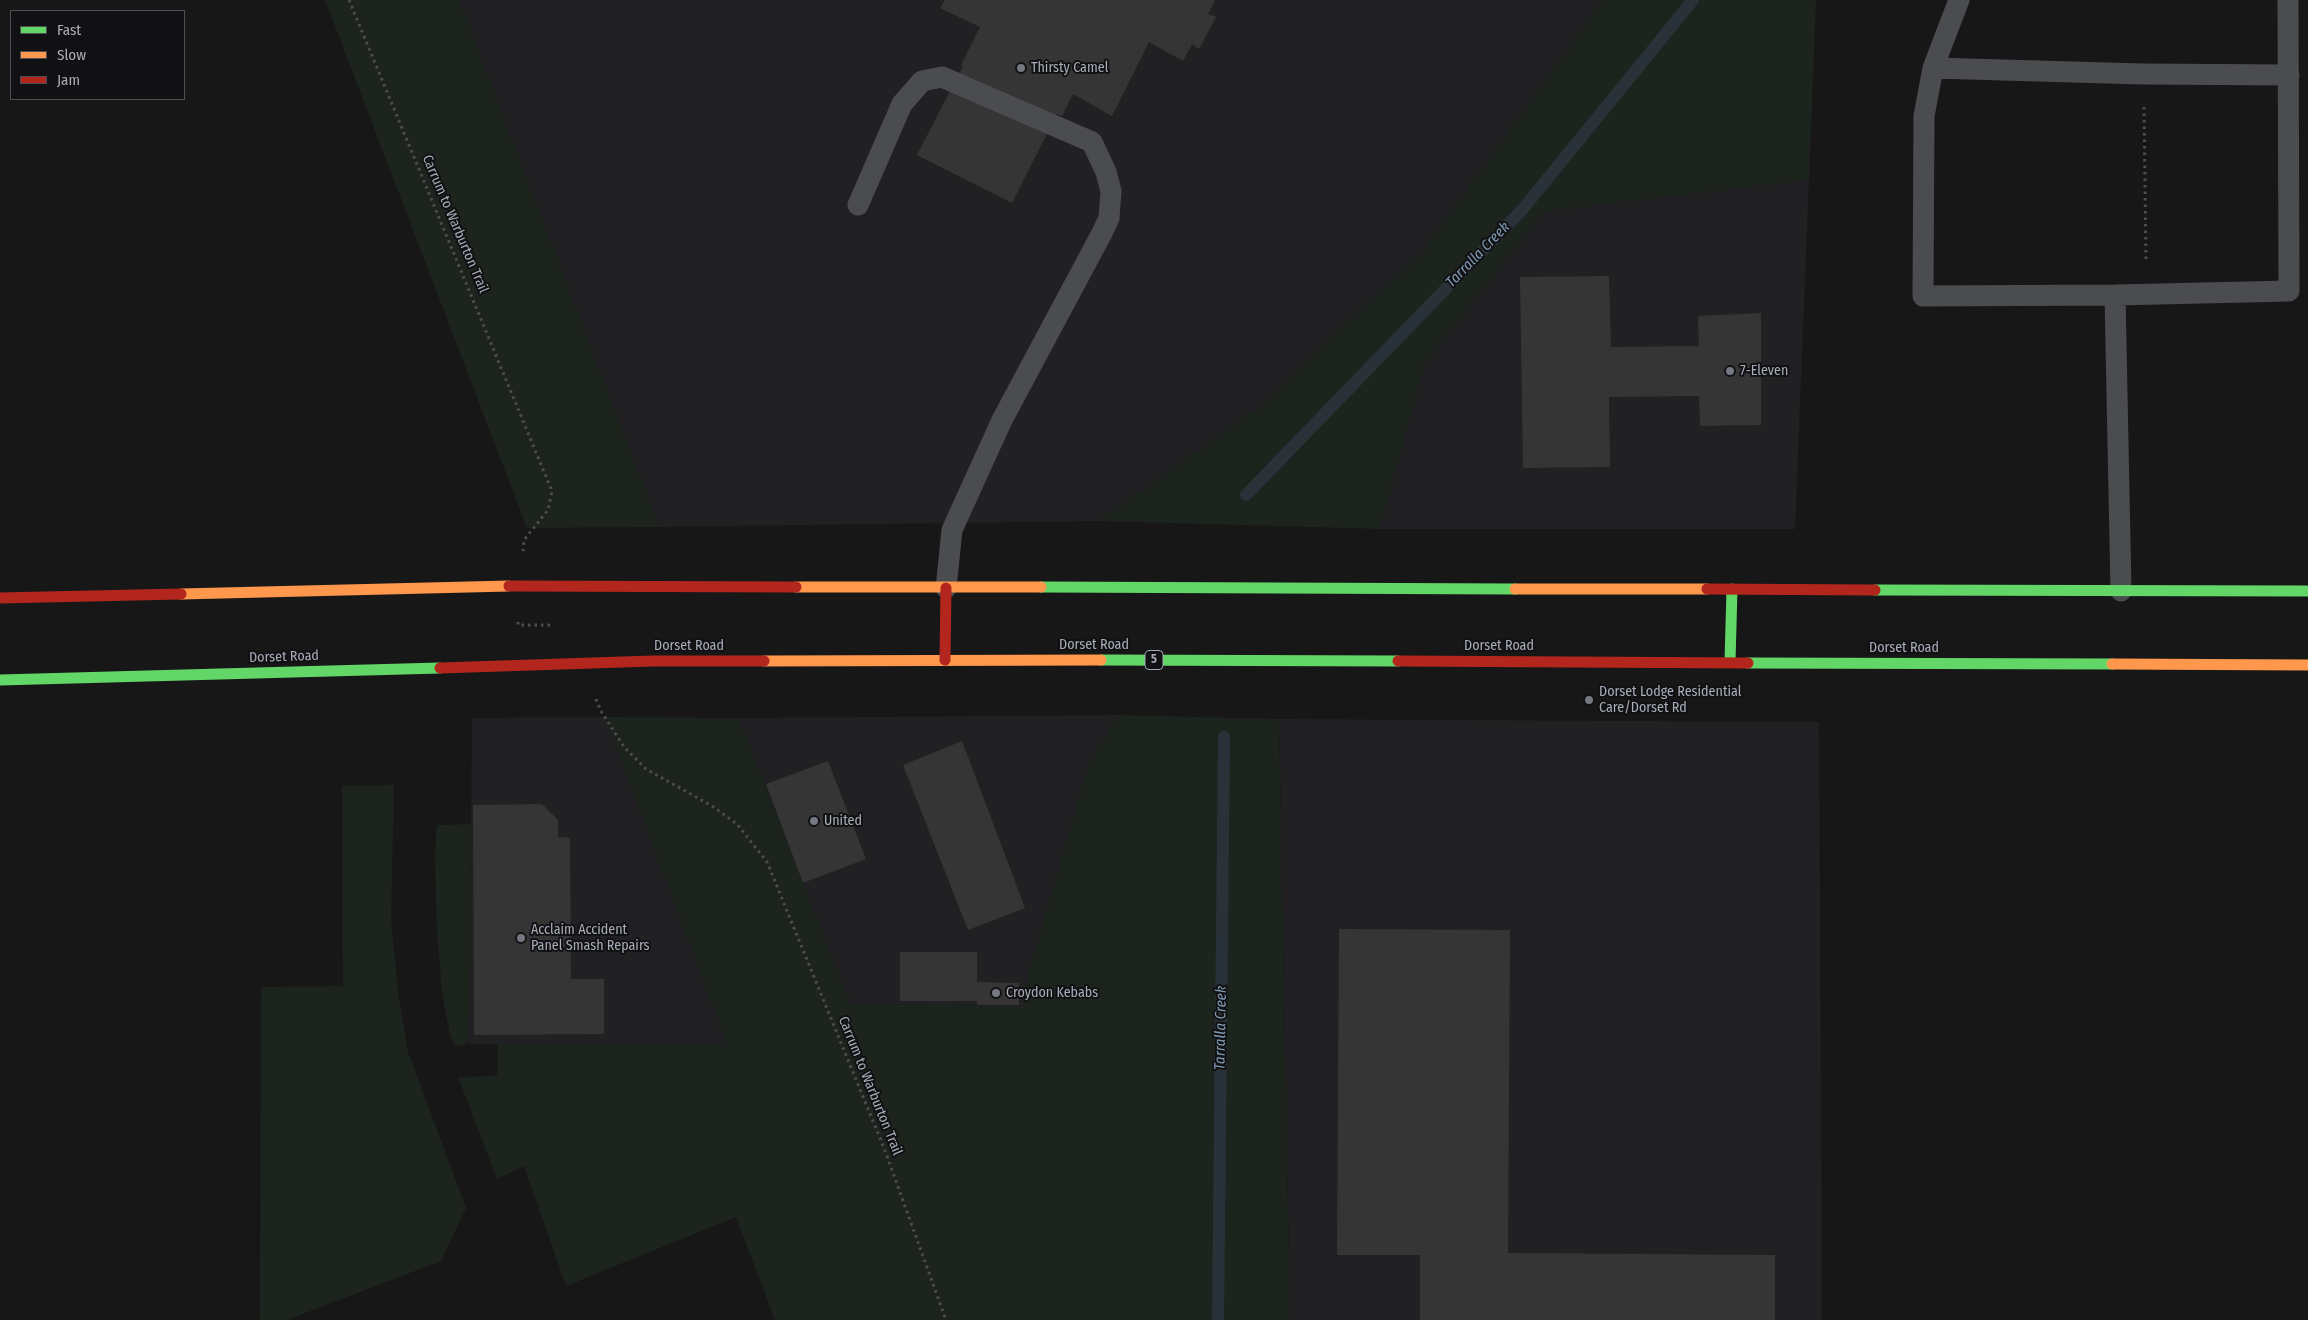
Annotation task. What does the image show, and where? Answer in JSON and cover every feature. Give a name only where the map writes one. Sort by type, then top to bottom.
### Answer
[{"type":"main road","points":[[0,598],[519,586],[2308,591]]},
{"type":"main road","points":[[945,660],[946,588]]},
{"type":"main road","points":[[1730,662],[1732,589]]},
{"type":"main road","name":"Dorset Road","points":[[0,680],[653,661],[945,660],[2308,665]]},
{"type":"lane","points":[[1959,0],[1933,68],[1924,116],[1923,296],[2115,295],[2289,291],[2288,0]]},
{"type":"lane","points":[[1933,68],[2143,74],[2289,75]]},
{"type":"lane","points":[[858,205],[902,104],[922,81],[942,77],[1092,142],[1106,172],[1112,191],[1109,218],[1002,420],[952,530],[946,588]]},
{"type":"lane","points":[[2115,295],[2122,591]]},
{"type":"path","name":"Carrum to Warburton Trail","points":[[349,0],[539,458]]},
{"type":"path","points":[[2143,74],[2146,294]]},
{"type":"path","name":"Carrum to Warburton Trail","points":[[767,862],[884,1148],[946,1320]]},
{"type":"shaded area","points":[[325,0],[459,0],[659,527],[527,528]]},
{"type":"shaded area","points":[[459,0],[1603,0],[1424,250],[1259,407],[1099,521],[659,527]]},
{"type":"shaded area","points":[[1603,0],[1816,0],[1809,180],[1545,211],[1425,362],[1380,529],[1099,521],[1259,407],[1424,250]]},
{"type":"shaded area","points":[[1809,180],[1795,529],[1380,529],[1425,362],[1545,211]]},
{"type":"shaded area","points":[[1118,715],[1089,764],[1027,978],[1026,1006],[850,1004],[739,718]]},
{"type":"shaded area","points":[[1118,715],[1279,719],[1290,1320],[775,1320],[736,1217],[566,1286],[524,1166],[497,1179],[458,1077],[497,1076],[498,1044],[727,1044],[605,717],[739,718],[850,1004],[1025,1006],[1027,978],[1089,764]]},
{"type":"shaded area","points":[[605,717],[727,1044],[469,1044],[472,718]]},
{"type":"shaded area","points":[[1279,719],[1819,722],[1822,1320],[1290,1320]]},
{"type":"shaded area","points":[[394,785],[391,919],[399,999],[408,1052],[466,1208],[441,1261],[287,1320],[260,1320],[261,987],[343,986],[342,786]]},
{"type":"shaded area","points":[[471,824],[469,1044],[467,1040],[465,1045],[455,1046],[450,1035],[442,992],[437,932],[435,854],[437,825]]},
{"type":"building","points":[[945,0],[1215,0],[1208,14],[1216,17],[1199,49],[1192,44],[1183,61],[1149,42],[1112,116],[1073,94],[1062,116],[1057,114],[1012,203],[917,155],[963,66],[961,65],[980,27],[940,8]]},
{"type":"building","points":[[1609,276],[1611,347],[1699,346],[1698,316],[1761,313],[1761,425],[1700,426],[1699,396],[1609,397],[1610,467],[1523,468],[1520,277]]},
{"type":"building","points":[[962,741],[1025,908],[968,930],[903,765]]},
{"type":"building","points":[[828,761],[866,859],[803,883],[766,784]]},
{"type":"building","points":[[542,804],[558,820],[558,837],[570,838],[571,979],[604,979],[604,1034],[474,1035],[473,805]]},
{"type":"building","points":[[1339,929],[1510,930],[1508,1253],[1775,1255],[1775,1320],[1420,1320],[1420,1255],[1337,1255]]},
{"type":"building","points":[[900,952],[977,952],[977,982],[1019,983],[1019,1005],[977,1005],[977,1001],[900,1001]]},
{"type":"waterway","name":"Tarralla Creek","points":[[1246,495],[1522,210],[1693,0]]},
{"type":"waterway","name":"Tarralla Creek","points":[[1218,1320],[1224,737]]},
{"type":"traffic: fast","points":[[1041,587],[1515,589]]},
{"type":"traffic: fast","points":[[1730,662],[1732,589]]},
{"type":"traffic: fast","points":[[1875,590],[2308,591]]},
{"type":"traffic: fast","points":[[1101,660],[1398,661]]},
{"type":"traffic: fast","points":[[1748,663],[2112,664]]},
{"type":"traffic: fast","points":[[0,680],[440,668]]},
{"type":"traffic: slow","points":[[181,594],[509,586]]},
{"type":"traffic: slow","points":[[796,587],[1041,587]]},
{"type":"traffic: slow","points":[[1515,589],[1707,589]]},
{"type":"traffic: slow","points":[[764,661],[1101,660]]},
{"type":"traffic: slow","points":[[2112,664],[2308,665]]},
{"type":"traffic: jam","points":[[509,586],[796,587]]},
{"type":"traffic: jam","points":[[945,660],[946,588]]},
{"type":"traffic: jam","points":[[1707,589],[1875,590]]},
{"type":"traffic: jam","points":[[0,598],[181,594]]},
{"type":"traffic: jam","points":[[440,668],[653,661],[764,661]]},
{"type":"traffic: jam","points":[[1398,661],[1748,663]]},
{"type":"place","name":"Thirsty Camel","points":[[1021,68]]},
{"type":"place","name":"7-Eleven","points":[[1730,371]]},
{"type":"place","name":"Dorset Lodge Residential Care/Dorset Rd","points":[[1589,700]]},
{"type":"place","name":"United","points":[[814,821]]},
{"type":"place","name":"Acclaim Accident Panel Smash Repairs","points":[[521,938]]},
{"type":"place","name":"Croydon Kebabs","points":[[996,993]]}]
